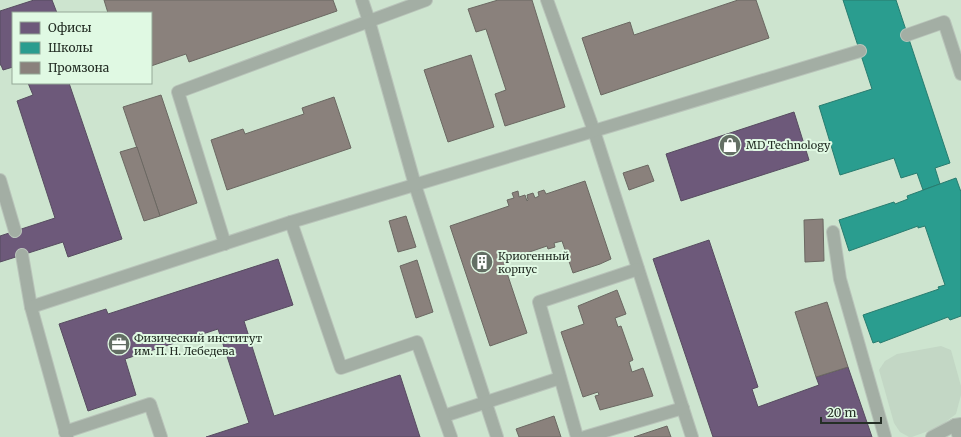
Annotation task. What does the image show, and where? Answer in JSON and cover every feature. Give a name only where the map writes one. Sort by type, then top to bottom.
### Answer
[{"type":"lane","points":[[362,0],[415,185],[497,437]]},
{"type":"lane","points":[[225,244],[178,92],[426,0]]},
{"type":"lane","points":[[547,0],[594,131],[692,437]]},
{"type":"lane","points":[[907,35],[944,22],[961,74]]},
{"type":"lane","points":[[32,307],[291,222],[860,51]]},
{"type":"lane","points":[[0,180],[15,231]]},
{"type":"lane","points":[[291,222],[341,368],[417,342],[451,437]]},
{"type":"lane","points":[[833,232],[840,279],[885,437]]},
{"type":"lane","points":[[22,255],[32,307],[66,434],[150,404],[161,437]]},
{"type":"lane","points":[[577,437],[539,302],[638,269]]},
{"type":"lane","points":[[444,416],[560,378]]},
{"type":"lane","points":[[585,437],[682,408]]},
{"type":"lane","points":[[932,437],[959,432]]},
{"type":"shaded area","points":[[0,0],[961,0],[961,437],[0,437]]},
{"type":"shaded area","points":[[941,346],[951,350],[961,386],[961,395],[956,414],[939,427],[909,437],[900,432],[894,423],[879,370],[885,361],[897,354]]},
{"type":"building: Офисы","points":[[34,0],[52,0],[57,12],[12,12],[12,67],[3,70],[0,65],[0,11]]},
{"type":"building: Офисы","points":[[28,84],[69,84],[122,239],[68,257],[63,242],[0,262],[0,236],[55,218],[17,101],[33,95]]},
{"type":"building: Офисы","points":[[794,112],[809,160],[681,201],[666,154]]},
{"type":"building: Офисы","points":[[709,240],[758,387],[752,389],[758,407],[819,385],[816,377],[848,367],[872,437],[713,437],[653,259]]},
{"type":"building: Офисы","name":"Физический институт им. П. Н. Лебедева","points":[[278,259],[293,305],[244,321],[274,416],[400,375],[420,437],[206,437],[249,423],[218,329],[125,359],[136,395],[88,411],[59,324],[106,309],[108,314]]},
{"type":"building: Школы","points":[[843,0],[896,0],[950,163],[935,168],[940,184],[923,190],[917,173],[901,178],[894,158],[840,175],[819,106],[872,89]]},
{"type":"building: Школы","points":[[956,178],[961,192],[961,316],[950,320],[948,317],[880,343],[879,341],[873,343],[863,315],[939,289],[938,287],[945,285],[925,226],[918,228],[918,226],[849,251],[839,220],[894,202],[895,204],[908,199],[907,196]]},
{"type":"building: Промзона","points":[[104,0],[333,0],[337,11],[189,62],[186,54],[152,66],[152,12],[108,12]]},
{"type":"building: Промзона","points":[[498,0],[532,0],[565,107],[505,126],[495,94],[506,90],[486,29],[476,32],[468,9]]},
{"type":"building: Промзона","points":[[738,0],[756,0],[769,38],[601,95],[582,38],[630,22],[634,35]]},
{"type":"building: Промзона","points":[[471,55],[494,127],[448,142],[424,70]]},
{"type":"building: Промзона","points":[[161,95],[197,203],[160,216],[123,107]]},
{"type":"building: Промзона","points":[[334,97],[351,148],[227,190],[211,140],[243,129],[245,134],[304,114],[302,108]]},
{"type":"building: Промзона","points":[[137,147],[160,216],[144,221],[120,152]]},
{"type":"building: Промзона","points":[[648,165],[654,181],[629,190],[623,173]]},
{"type":"building: Промзона","name":"Криогенный корпус","points":[[585,181],[611,259],[573,273],[562,241],[554,243],[555,247],[548,249],[547,246],[503,261],[527,333],[490,346],[450,226],[509,206],[507,200],[514,198],[512,193],[518,191],[519,197],[525,195],[527,201],[527,195],[533,193],[535,198],[539,196],[538,192],[544,190],[546,194]]},
{"type":"building: Промзона","points":[[406,216],[416,247],[398,252],[389,221]]},
{"type":"building: Промзона","points":[[823,219],[824,261],[805,262],[804,220]]},
{"type":"building: Промзона","points":[[417,260],[433,312],[416,318],[400,266]]},
{"type":"building: Промзона","points":[[617,290],[626,314],[615,318],[618,327],[621,326],[633,360],[629,362],[632,372],[643,368],[653,396],[600,410],[595,396],[599,395],[598,392],[583,397],[561,332],[584,324],[578,306]]},
{"type":"building: Промзона","points":[[827,302],[848,367],[816,377],[795,312]]},
{"type":"building: Промзона","points":[[554,416],[561,437],[519,437],[516,429]]},
{"type":"building: Промзона","points":[[667,426],[671,437],[634,437]]},
{"type":"place","name":"MD Technology","points":[[730,145]]},
{"type":"place","name":"Криогенный корпус","points":[[482,262]]},
{"type":"place","name":"Физический институт им. П. Н. Лебедева","points":[[119,344]]}]
